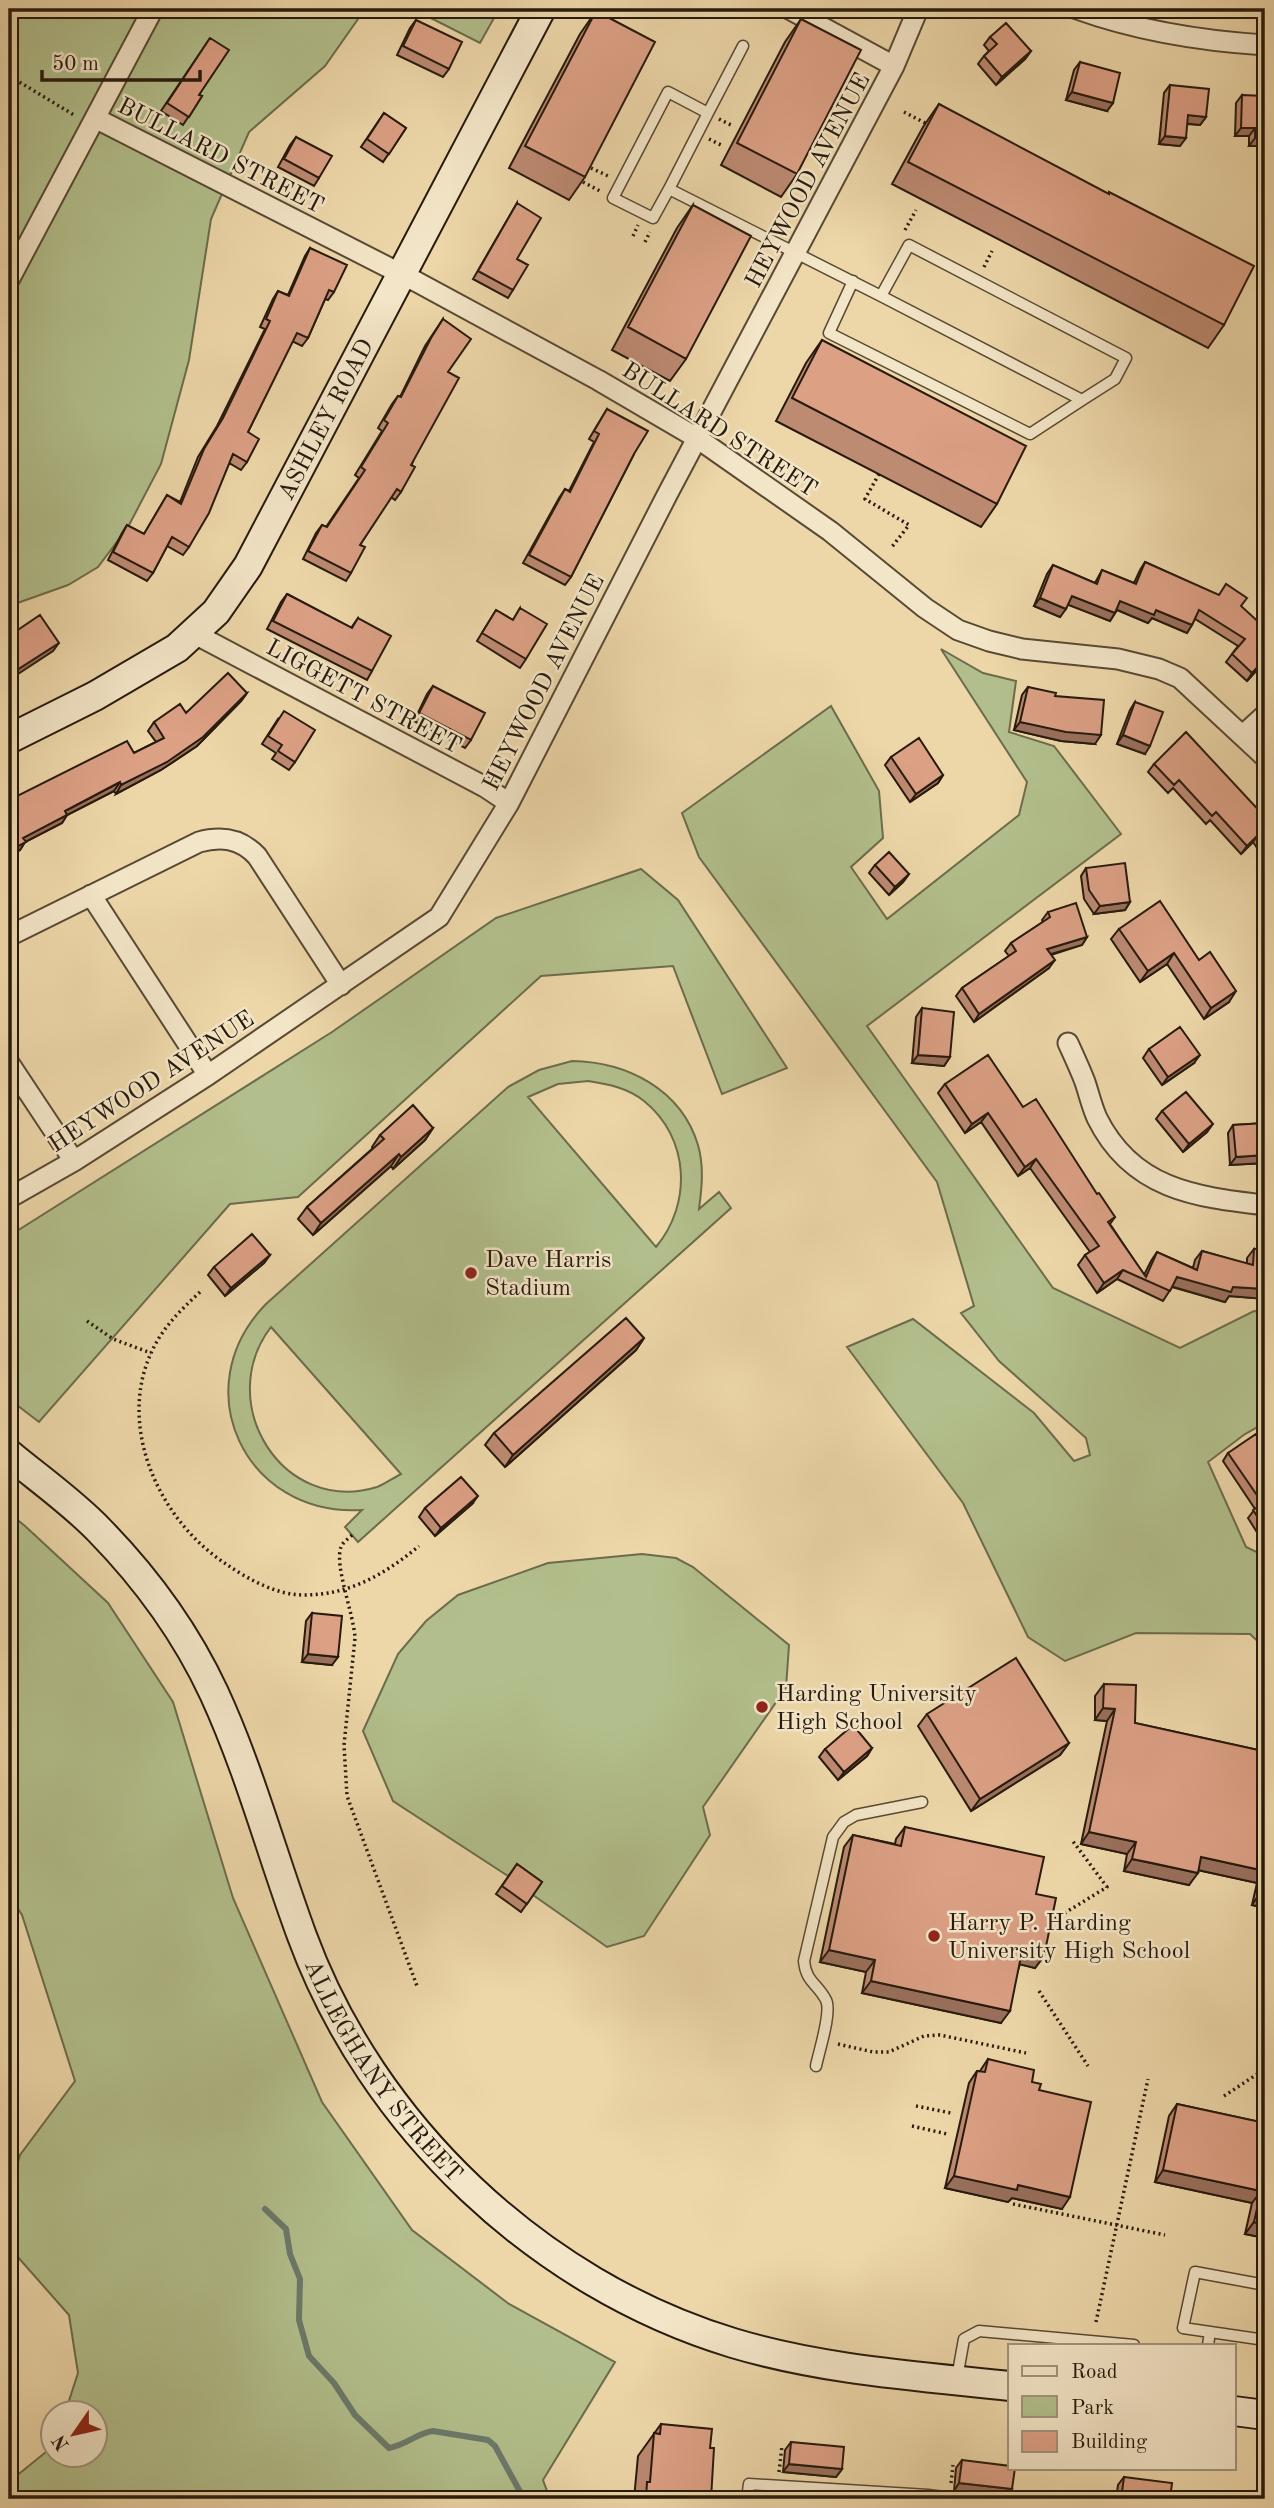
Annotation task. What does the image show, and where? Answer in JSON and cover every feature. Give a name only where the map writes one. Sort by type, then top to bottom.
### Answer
[{"type":"street","points":[[9,281],[153,9]]},
{"type":"street","name":"ASHLEY ROAD","points":[[9,739],[159,660],[194,634],[230,594],[248,566],[541,9]]},
{"type":"street","points":[[789,9],[894,66]]},
{"type":"street","name":"HEYWOOD AVENUE","points":[[9,1198],[74,1161],[208,1075],[439,917],[509,803],[697,438],[894,66],[918,9]]},
{"type":"street","points":[[1077,9],[1161,33],[1222,43],[1265,45]]},
{"type":"street","name":"BULLARD STREET","points":[[95,118],[400,274],[598,380],[697,438],[830,531],[925,608],[958,629],[989,641],[1022,649],[1118,659],[1159,669],[1180,678],[1265,757]]},
{"type":"street","name":"LIGGETT STREET","points":[[194,634],[485,787],[509,803]]},
{"type":"street","points":[[1243,735],[1265,715]]},
{"type":"street","points":[[9,936],[199,842],[214,838],[238,841],[257,856],[341,985]]},
{"type":"street","points":[[91,895],[208,1075]]},
{"type":"street","points":[[1068,1043],[1096,1115],[1117,1149],[1132,1164],[1168,1186],[1189,1193],[1265,1205]]},
{"type":"street","points":[[9,1063],[74,1161]]},
{"type":"street","name":"ALLEGHANY STREET","points":[[9,1454],[97,1529],[158,1600],[189,1646],[213,1690],[236,1744],[302,1938],[324,1988],[360,2054],[396,2107],[477,2196],[542,2248],[597,2283],[671,2320],[731,2342],[797,2359],[864,2370],[1008,2386]]},
{"type":"street","points":[[1236,2411],[1265,2415]]},
{"type":"lane","points":[[708,113],[668,92],[613,198],[653,218],[669,190],[743,46]]},
{"type":"lane","points":[[669,190],[853,281],[1082,400]]},
{"type":"lane","points":[[853,281],[829,333],[1030,434],[1115,379],[1126,358],[909,245],[881,296]]},
{"type":"lane","points":[[816,2066],[829,2008],[821,1992],[809,1981],[804,1961],[833,1837],[844,1822],[856,1815],[922,1801]]},
{"type":"lane","points":[[1265,2285],[1195,2272],[1183,2328],[1265,2340]]},
{"type":"lane","points":[[956,2380],[964,2339],[979,2331],[1123,2344]]},
{"type":"lane","points":[[1208,2344],[1210,2332]]},
{"type":"lane","points":[[747,2499],[749,2484],[959,2499]]},
{"type":"path","points":[[9,79],[21,83],[75,116],[95,118]]},
{"type":"path","points":[[904,112],[928,125]]},
{"type":"path","points":[[909,245],[905,230],[916,210]]},
{"type":"path","points":[[879,474],[865,499],[909,525],[891,548]]},
{"type":"path","points":[[200,1292],[166,1328],[151,1353],[141,1387],[140,1431],[146,1460],[170,1508],[187,1529],[219,1560],[262,1584],[301,1595],[346,1589],[372,1580],[419,1546]]},
{"type":"path","points":[[87,1321],[113,1339],[151,1353]]},
{"type":"path","points":[[352,1535],[342,1544],[338,1557],[355,1638],[344,1745],[346,1796],[417,1986]]},
{"type":"path","points":[[1055,1919],[1107,1886],[1072,1840]]},
{"type":"path","points":[[1040,1991],[1088,2066]]},
{"type":"path","points":[[838,2044],[873,2052],[889,2052],[924,2036],[940,2035],[1026,2053]]},
{"type":"path","points":[[1224,2096],[1265,2070]]},
{"type":"path","points":[[1096,2322],[1148,2079]]},
{"type":"path","points":[[916,2106],[951,2113]]},
{"type":"path","points":[[912,2126],[947,2134]]},
{"type":"path","points":[[1013,2204],[1166,2235]]},
{"type":"path","points":[[778,2486],[782,2446]]},
{"type":"green space","points":[[9,9],[365,9],[325,66],[249,132],[211,219],[189,360],[161,464],[128,527],[98,567],[68,585],[9,606]]},
{"type":"green space","points":[[413,9],[499,9],[480,43]]},
{"type":"green space","points":[[941,649],[983,673],[1016,681],[1009,732],[1054,746],[1121,834],[867,1026],[1053,1288],[1180,1348],[1254,1311],[1265,1312],[1265,1423],[1245,1434],[1208,1462],[1246,1547],[1265,1556],[1265,1648],[1250,1634],[1136,1633],[1065,1661],[1028,1637],[963,1503],[847,1347],[913,1319],[1034,1413],[1074,1461],[1090,1455],[1086,1438],[999,1361],[961,1313],[974,1306],[937,1182],[699,857],[682,813],[831,706],[879,791],[883,838],[851,867],[887,919],[1019,815],[1027,782]]},
{"type":"green space","points":[[641,869],[678,900],[787,1068],[722,1094],[673,966],[541,976],[298,1197],[230,1204],[39,1422],[9,1399],[9,1236],[332,1032],[496,918]]},
{"type":"green space","points":[[572,1061],[593,1063],[632,1073],[649,1082],[679,1108],[698,1145],[702,1177],[699,1209],[719,1192],[731,1208],[358,1542],[345,1527],[362,1510],[321,1507],[286,1493],[259,1470],[239,1441],[229,1408],[230,1373],[242,1337],[266,1304],[508,1087],[539,1070]],"holes":[[[588,1081],[618,1087],[644,1101],[659,1116],[678,1152],[681,1172],[676,1211],[668,1230],[656,1247],[528,1097],[558,1084]],[[271,1327],[401,1474],[377,1487],[343,1492],[313,1485],[287,1469],[267,1446],[254,1419],[250,1388],[255,1357]]]},
{"type":"green space","points":[[9,1513],[108,1603],[173,1702],[233,1898],[322,2102],[412,2230],[509,2304],[615,2362],[543,2480],[550,2499],[9,2499],[9,2482],[38,2458],[38,2470],[108,2470],[108,2400],[69,2400],[78,2373],[69,2315],[9,2247],[9,2196],[20,2155],[75,2081],[22,1915],[9,1895]]},
{"type":"green space","points":[[642,1554],[676,1558],[693,1567],[789,1645],[786,1688],[703,1807],[710,1835],[644,1936],[607,1947],[533,1895],[511,1873],[508,1876],[393,1801],[363,1731],[398,1654],[426,1621],[458,1595],[548,1563]]},
{"type":"building","points":[[596,11],[655,42],[585,177],[525,146]]},
{"type":"building","points":[[801,19],[861,50],[797,174],[737,143]]},
{"type":"building","points":[[416,20],[462,42],[449,69],[403,46]]},
{"type":"building","points":[[1006,23],[1031,51],[1002,77],[984,56],[997,44],[990,37]]},
{"type":"building","points":[[210,38],[229,50],[199,95],[202,96],[189,117],[167,103]]},
{"type":"building","points":[[1080,62],[1120,73],[1113,103],[1072,92]]},
{"type":"building","points":[[1170,85],[1209,89],[1206,117],[1188,115],[1186,138],[1165,136]]},
{"type":"building","points":[[1242,95],[1265,96],[1265,138],[1255,138],[1255,128],[1241,128]]},
{"type":"building","points":[[939,104],[1109,194],[1254,266],[1224,325],[908,162]]},
{"type":"building","points":[[384,113],[406,128],[389,154],[367,139]]},
{"type":"building","points":[[296,137],[332,156],[319,178],[284,159]]},
{"type":"building","points":[[517,203],[541,218],[517,259],[528,265],[513,290],[478,271]]},
{"type":"building","points":[[693,205],[751,236],[686,359],[628,327]]},
{"type":"building","points":[[310,248],[347,265],[334,292],[329,290],[308,338],[297,333],[248,432],[259,439],[247,462],[233,454],[209,513],[189,547],[172,537],[153,573],[113,552],[127,525],[144,534],[167,495],[181,504],[204,449],[223,418],[270,321],[266,319],[278,291],[289,296]]},
{"type":"building","points":[[443,319],[471,339],[448,372],[459,378],[411,465],[415,467],[401,492],[397,489],[360,545],[365,547],[351,573],[308,551],[322,525],[327,527],[365,470],[361,467],[388,423],[384,420],[398,396],[401,397]]},
{"type":"building","points":[[822,340],[1026,446],[997,504],[792,398]]},
{"type":"building","points":[[607,409],[648,431],[571,577],[529,555],[565,489],[570,492],[599,434],[594,431]]},
{"type":"building","points":[[1145,562],[1219,595],[1226,584],[1247,598],[1241,606],[1265,628],[1265,659],[1252,673],[1232,654],[1245,639],[1199,610],[1192,625],[1156,610],[1154,615],[1120,601],[1115,613],[1072,596],[1066,609],[1040,598],[1053,565],[1097,584],[1102,570],[1136,584]]},
{"type":"building","points":[[287,594],[352,628],[358,618],[391,636],[372,671],[273,621]]},
{"type":"building","points":[[520,608],[547,624],[526,659],[482,633],[496,610],[513,620]]},
{"type":"building","points":[[40,615],[59,643],[9,675],[9,636]]},
{"type":"building","points":[[228,673],[247,693],[203,737],[167,762],[121,785],[120,782],[65,811],[67,815],[23,838],[26,842],[9,851],[9,800],[127,741],[134,753],[164,738],[154,722],[180,704],[186,713]]},
{"type":"building","points":[[433,686],[485,713],[471,740],[419,713]]},
{"type":"building","points":[[1028,687],[1056,693],[1055,696],[1104,700],[1101,735],[1066,732],[1020,722]]},
{"type":"building","points":[[1135,702],[1163,712],[1150,746],[1123,735]]},
{"type":"building","points":[[284,711],[315,730],[295,762],[278,751],[282,745],[268,736]]},
{"type":"building","points":[[1186,732],[1265,817],[1265,843],[1259,834],[1247,846],[1216,812],[1212,816],[1179,780],[1174,785],[1154,764]]},
{"type":"building","points":[[919,738],[943,775],[916,794],[891,757]]},
{"type":"building","points":[[889,852],[909,874],[895,887],[875,865]]},
{"type":"building","points":[[1125,863],[1130,902],[1100,906],[1089,890],[1086,868]]},
{"type":"building","points":[[1160,901],[1199,960],[1210,952],[1236,991],[1211,1008],[1174,953],[1148,971],[1119,929]]},
{"type":"building","points":[[1076,903],[1087,937],[1047,949],[1055,960],[979,1014],[962,988],[1016,951],[1011,943],[1050,917],[1048,912]]},
{"type":"building","points":[[922,1008],[954,1012],[950,1057],[918,1055]]},
{"type":"building","points":[[1180,1027],[1200,1055],[1168,1077],[1149,1049]]},
{"type":"building","points":[[988,1055],[1023,1107],[1036,1099],[1097,1194],[1099,1193],[1115,1217],[1108,1222],[1146,1277],[1157,1252],[1197,1270],[1202,1251],[1253,1265],[1254,1249],[1265,1249],[1265,1289],[1233,1287],[1231,1292],[1177,1277],[1170,1291],[1123,1270],[1104,1283],[1085,1255],[1099,1246],[1036,1159],[1025,1167],[988,1113],[972,1124],[945,1084]]},
{"type":"building","points":[[1186,1092],[1213,1124],[1189,1144],[1162,1111]]},
{"type":"building","points":[[413,1105],[433,1128],[401,1157],[399,1154],[321,1223],[307,1207],[384,1139],[380,1135]]},
{"type":"building","points":[[1265,1123],[1265,1155],[1236,1157],[1233,1125]]},
{"type":"building","points":[[252,1234],[270,1255],[231,1288],[214,1267]]},
{"type":"building","points":[[626,1318],[644,1338],[513,1455],[494,1433]]},
{"type":"building","points":[[1256,1434],[1265,1449],[1265,1528],[1253,1510],[1263,1504],[1228,1453]]},
{"type":"building","points":[[461,1477],[478,1496],[441,1528],[425,1508]]},
{"type":"building","points":[[312,1613],[342,1616],[338,1657],[308,1654]]},
{"type":"building","points":[[1016,1658],[1069,1743],[980,1799],[927,1714]]},
{"type":"building","name":"Harry P. Harding University High School","points":[[1104,1684],[1136,1685],[1135,1723],[1263,1751],[1265,1742],[1265,1871],[1201,1857],[1198,1873],[1132,1859],[1136,1842],[1089,1832],[1115,1709],[1103,1708]]},
{"type":"building","points":[[853,1725],[872,1748],[844,1772],[825,1749]]},
{"type":"building","name":"Harry P. Harding University High School","points":[[905,1827],[1044,1857],[1036,1894],[1056,1898],[1044,1956],[1022,1951],[1010,2011],[871,1981],[875,1960],[829,1950],[853,1835],[901,1846]]},
{"type":"building","points":[[517,1864],[542,1882],[527,1904],[502,1886]]},
{"type":"building","points":[[1265,1871],[1265,1895],[1260,1893]]},
{"type":"building","points":[[988,2059],[1034,2070],[1032,2082],[1041,2084],[1039,2090],[1091,2102],[1070,2197],[1018,2185],[1017,2190],[954,2176],[977,2071],[985,2072]]},
{"type":"building","points":[[1177,2104],[1265,2123],[1265,2225],[1254,2222],[1261,2191],[1163,2170]]},
{"type":"building","points":[[661,2424],[712,2429],[710,2448],[714,2448],[711,2499],[646,2499],[654,2433],[660,2434]]},
{"type":"building","points":[[791,2442],[844,2447],[842,2469],[789,2464]]},
{"type":"building","points":[[962,2460],[1008,2466],[1008,2470],[1015,2470],[1012,2489],[959,2483]]},
{"type":"building","points":[[1124,2477],[1172,2483],[1170,2499],[1121,2499]]},
{"type":"waterway","points":[[265,2209],[286,2229],[290,2254],[300,2279],[299,2320],[309,2356],[334,2383],[355,2415],[389,2448],[433,2431],[488,2440],[495,2446],[524,2499]]},
{"type":"place","name":"Dave Harris Stadium","points":[[471,1273]]},
{"type":"place","name":"Harding University High School","points":[[762,1707]]},
{"type":"place","name":"Harry P. Harding University High School","points":[[934,1936]]}]
